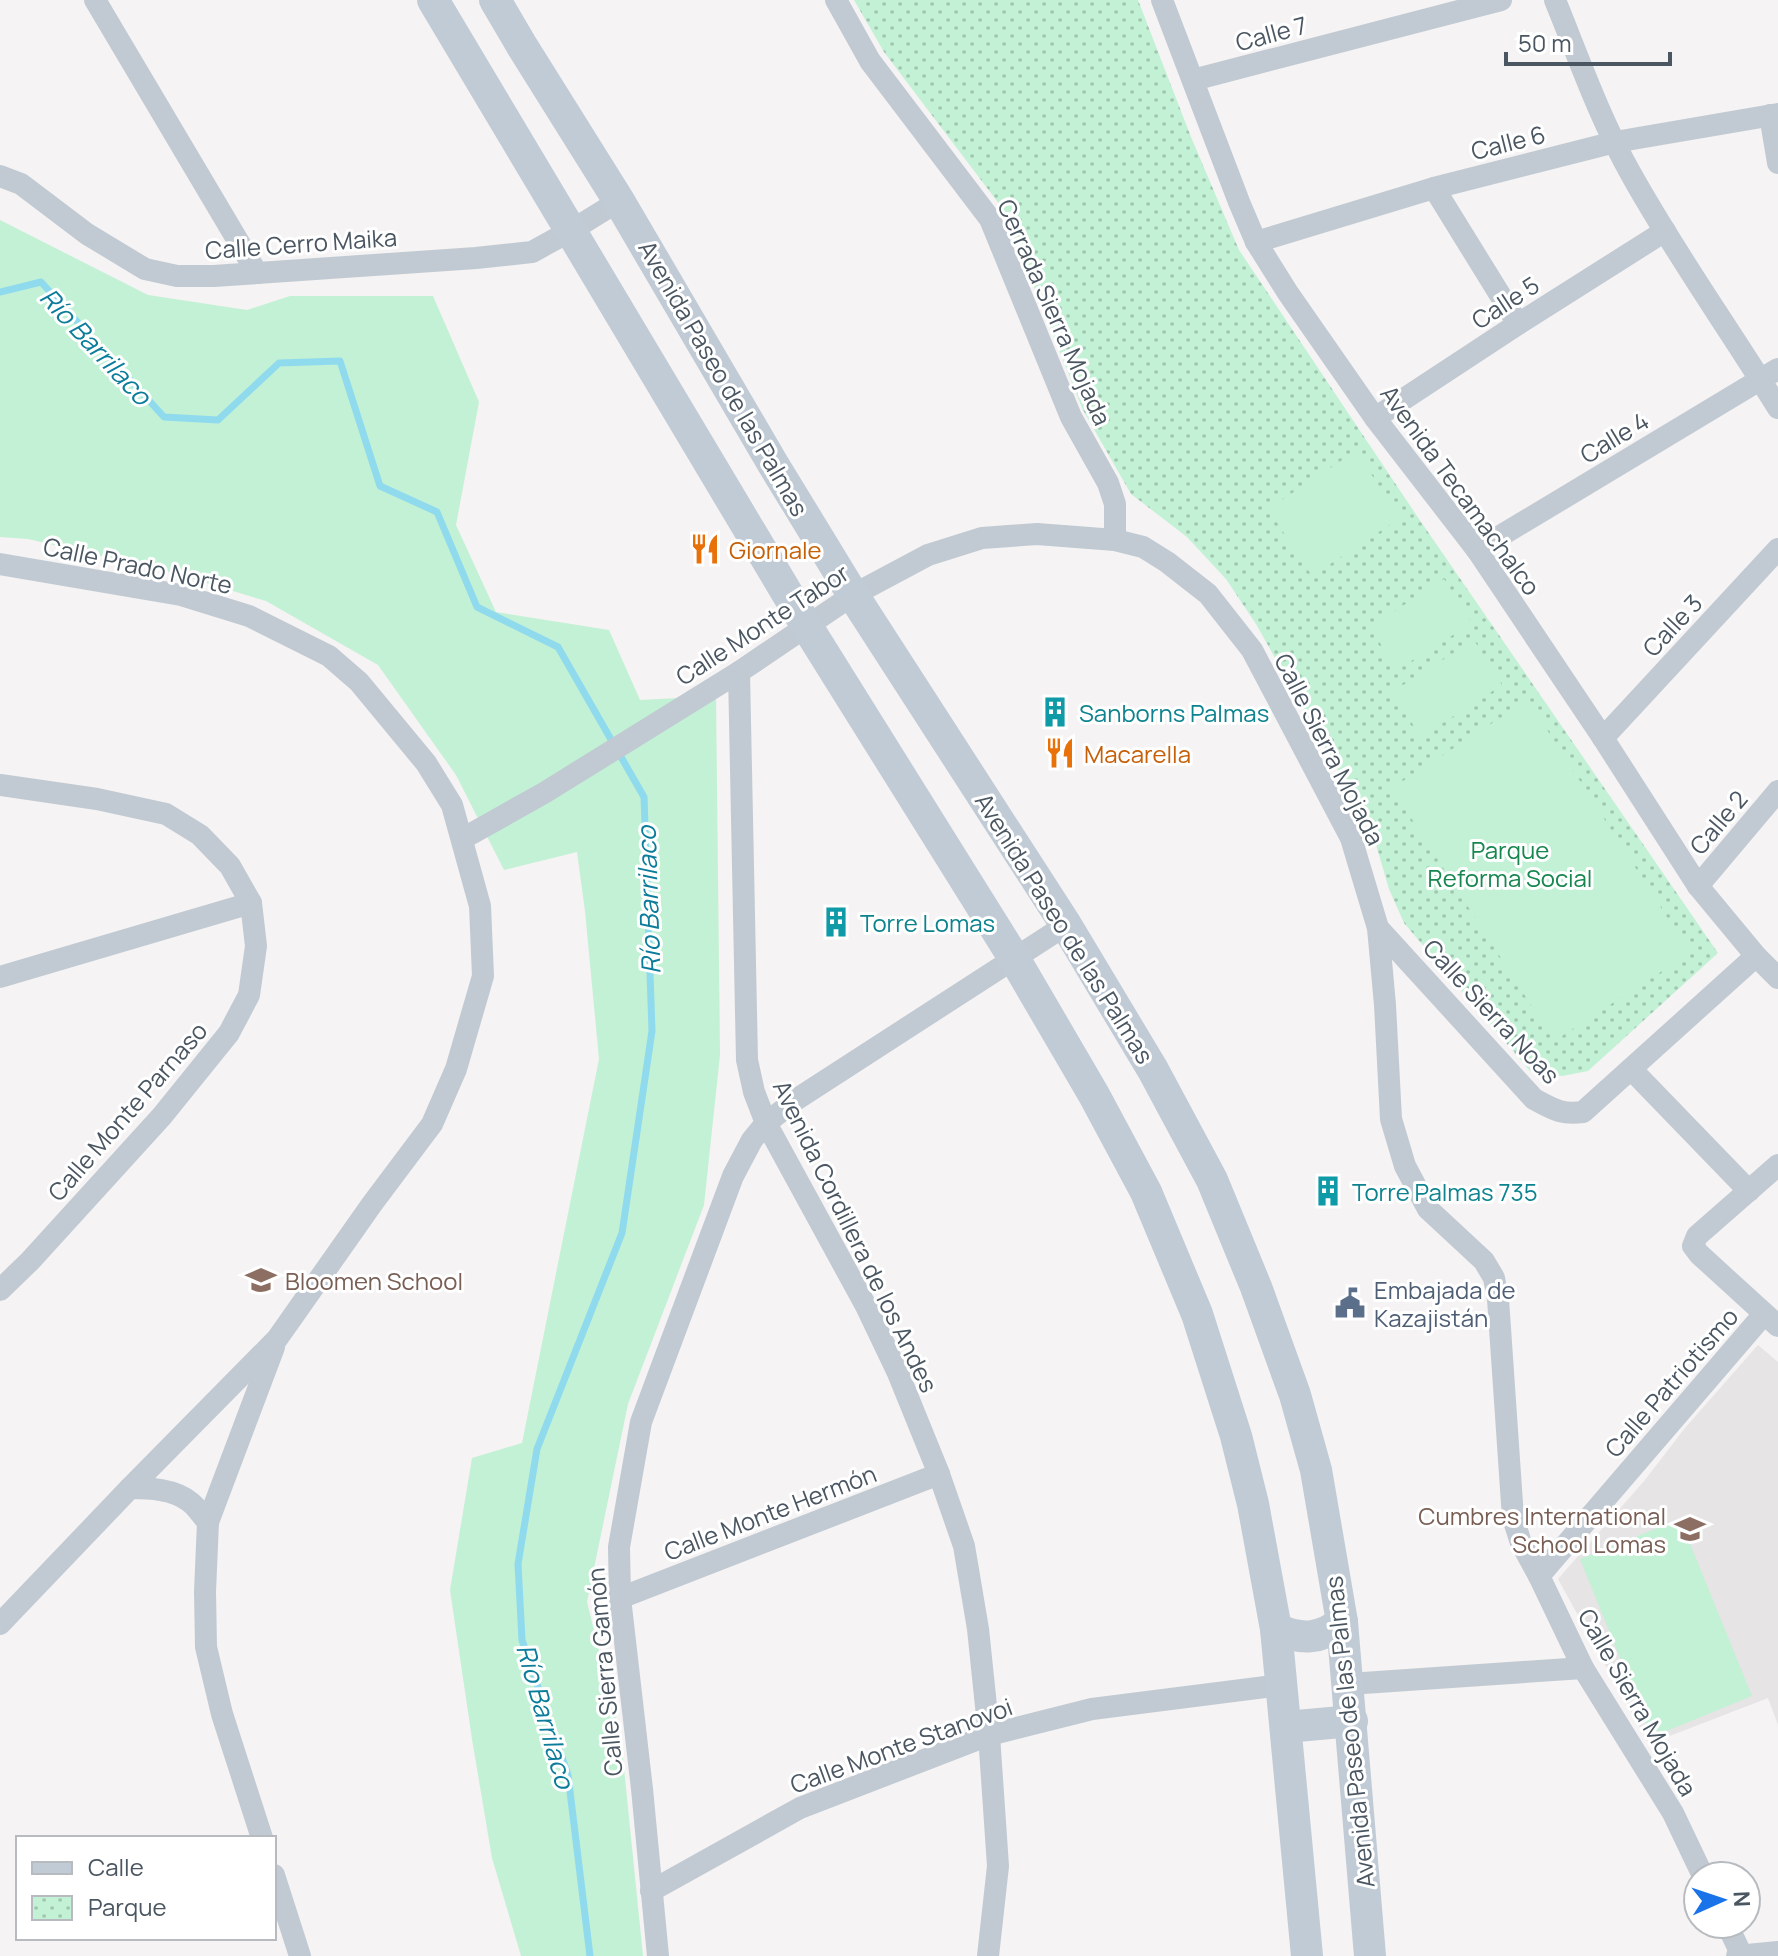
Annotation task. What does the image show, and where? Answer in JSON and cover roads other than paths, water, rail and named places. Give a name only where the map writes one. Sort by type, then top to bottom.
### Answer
[{"type":"main road","points":[[433,0],[806,625],[1014,958],[1146,1192],[1197,1314],[1236,1436],[1253,1504],[1276,1629],[1307,1956]]},
{"type":"main road","name":"Avenida Paseo de las Palmas","points":[[495,0],[619,201],[853,595],[1066,925],[1153,1070],[1212,1180],[1256,1287],[1295,1395],[1316,1470],[1342,1622],[1349,1684],[1370,1956]]},
{"type":"main road","points":[[1276,1629],[1292,1636],[1319,1635],[1333,1630],[1342,1622]]},
{"type":"main road","points":[[1286,1727],[1352,1721]]},
{"type":"street","points":[[95,0],[257,273]]},
{"type":"street","name":"Cerrada Sierra Mojada","points":[[836,0],[870,61],[990,219],[1071,417],[1108,483],[1115,504],[1115,540]]},
{"type":"street","name":"Avenida Tecamachalco","points":[[1162,0],[1256,242],[1288,293],[1375,418],[1477,550],[1698,886],[1778,978]]},
{"type":"street","name":"Calle 7","points":[[1193,80],[1501,0]]},
{"type":"street","points":[[1555,0],[1597,106],[1615,142],[1665,231],[1769,374],[1778,408]]},
{"type":"street","points":[[1774,114],[1778,163]]},
{"type":"street","name":"Calle 6","points":[[1256,242],[1434,188],[1615,142],[1774,114]]},
{"type":"street","name":"Calle Cerro Maika","points":[[0,176],[21,184],[87,234],[145,269],[177,276],[257,273],[532,252],[619,201]]},
{"type":"street","points":[[1434,188],[1518,324]]},
{"type":"street","name":"Calle 5","points":[[1375,418],[1665,231]]},
{"type":"street","name":"Calle 4","points":[[1477,550],[1769,374]]},
{"type":"street","name":"Calle Monte Tabor","points":[[462,839],[544,793],[739,672],[853,595],[928,555],[982,538],[1037,534],[1115,540]]},
{"type":"street","name":"Calle Sierra Mojada","points":[[1115,540],[1143,547],[1208,594],[1252,650],[1351,838],[1378,928],[1391,1119],[1405,1166],[1428,1209],[1484,1261],[1494,1278],[1513,1518],[1521,1543],[1583,1668],[1673,1813],[1695,1860]]},
{"type":"street","name":"Calle 3","points":[[1603,738],[1778,549]]},
{"type":"street","name":"Calle Prado Norte","points":[[0,564],[181,595],[249,616],[329,656],[359,682],[426,763],[452,805],[480,906],[483,976],[456,1069],[432,1124],[277,1339],[0,1624]]},
{"type":"street","name":"Avenida Cordillera de los Andes","points":[[739,672],[747,1060],[754,1092],[766,1123],[866,1306],[898,1373],[964,1546],[978,1629],[998,1866],[988,1956]]},
{"type":"street","name":"Calle Monte Parnaso","points":[[0,785],[97,799],[166,814],[200,835],[230,866],[251,903],[256,946],[249,995],[229,1033],[162,1116],[0,1290]]},
{"type":"street","name":"Calle 2","points":[[1698,886],[1778,791]]},
{"type":"street","points":[[0,977],[251,903]]},
{"type":"street","name":"Calle Sierra Gamón","points":[[658,1956],[620,1598],[619,1547],[641,1422],[733,1176],[752,1140],[766,1123],[797,1099],[1066,925]]},
{"type":"street","name":"Calle Sierra Noas","points":[[1378,928],[1534,1099],[1559,1113],[1571,1114],[1583,1112],[1756,956]]},
{"type":"street","points":[[1631,1069],[1749,1191]]},
{"type":"street","name":"Calle Patriotismo","points":[[1539,1576],[1771,1320],[1693,1246],[1697,1236],[1778,1165]]},
{"type":"street","name":"Calle Prado Norte","points":[[261,1836],[222,1714],[206,1647],[205,1592],[208,1522],[277,1339]]},
{"type":"street","name":"Calle Monte Hermón","points":[[620,1598],[939,1474]]},
{"type":"street","points":[[130,1488],[150,1488],[188,1500],[208,1522]]},
{"type":"street","points":[[1349,1684],[1583,1668]]},
{"type":"street","name":"Calle Monte Stanovoi","points":[[651,1891],[800,1808],[989,1735],[1092,1709],[1281,1685]]},
{"type":"street","points":[[276,1881],[300,1956]]},
{"type":"street","points":[[1741,1956],[1778,1952]]},
{"type":"waterway","name":"Río Barrilaco","points":[[0,292],[41,282],[164,417],[218,420],[279,363],[340,361],[380,486],[437,512],[477,607],[558,647],[644,797],[652,1031],[622,1233],[537,1449],[518,1564],[522,1640],[568,1775],[590,1956]]},
{"type":"place","name":"Giornale","points":[[705,549]]},
{"type":"place","name":"Sanborns Palmas","points":[[1055,712]]},
{"type":"place","name":"Macarella","points":[[1060,753]]},
{"type":"place","name":"Torre Lomas","points":[[836,922]]},
{"type":"place","name":"Torre Palmas 735","points":[[1328,1191]]},
{"type":"place","name":"Bloomen School","points":[[261,1280]]},
{"type":"place","name":"Embajada de Kazajistán","points":[[1350,1303]]},
{"type":"place","name":"Cumbres International School Lomas","points":[[1690,1529]]},
{"type":"park label","name":"Parque Reforma Social","points":[[1510,863]]}]
